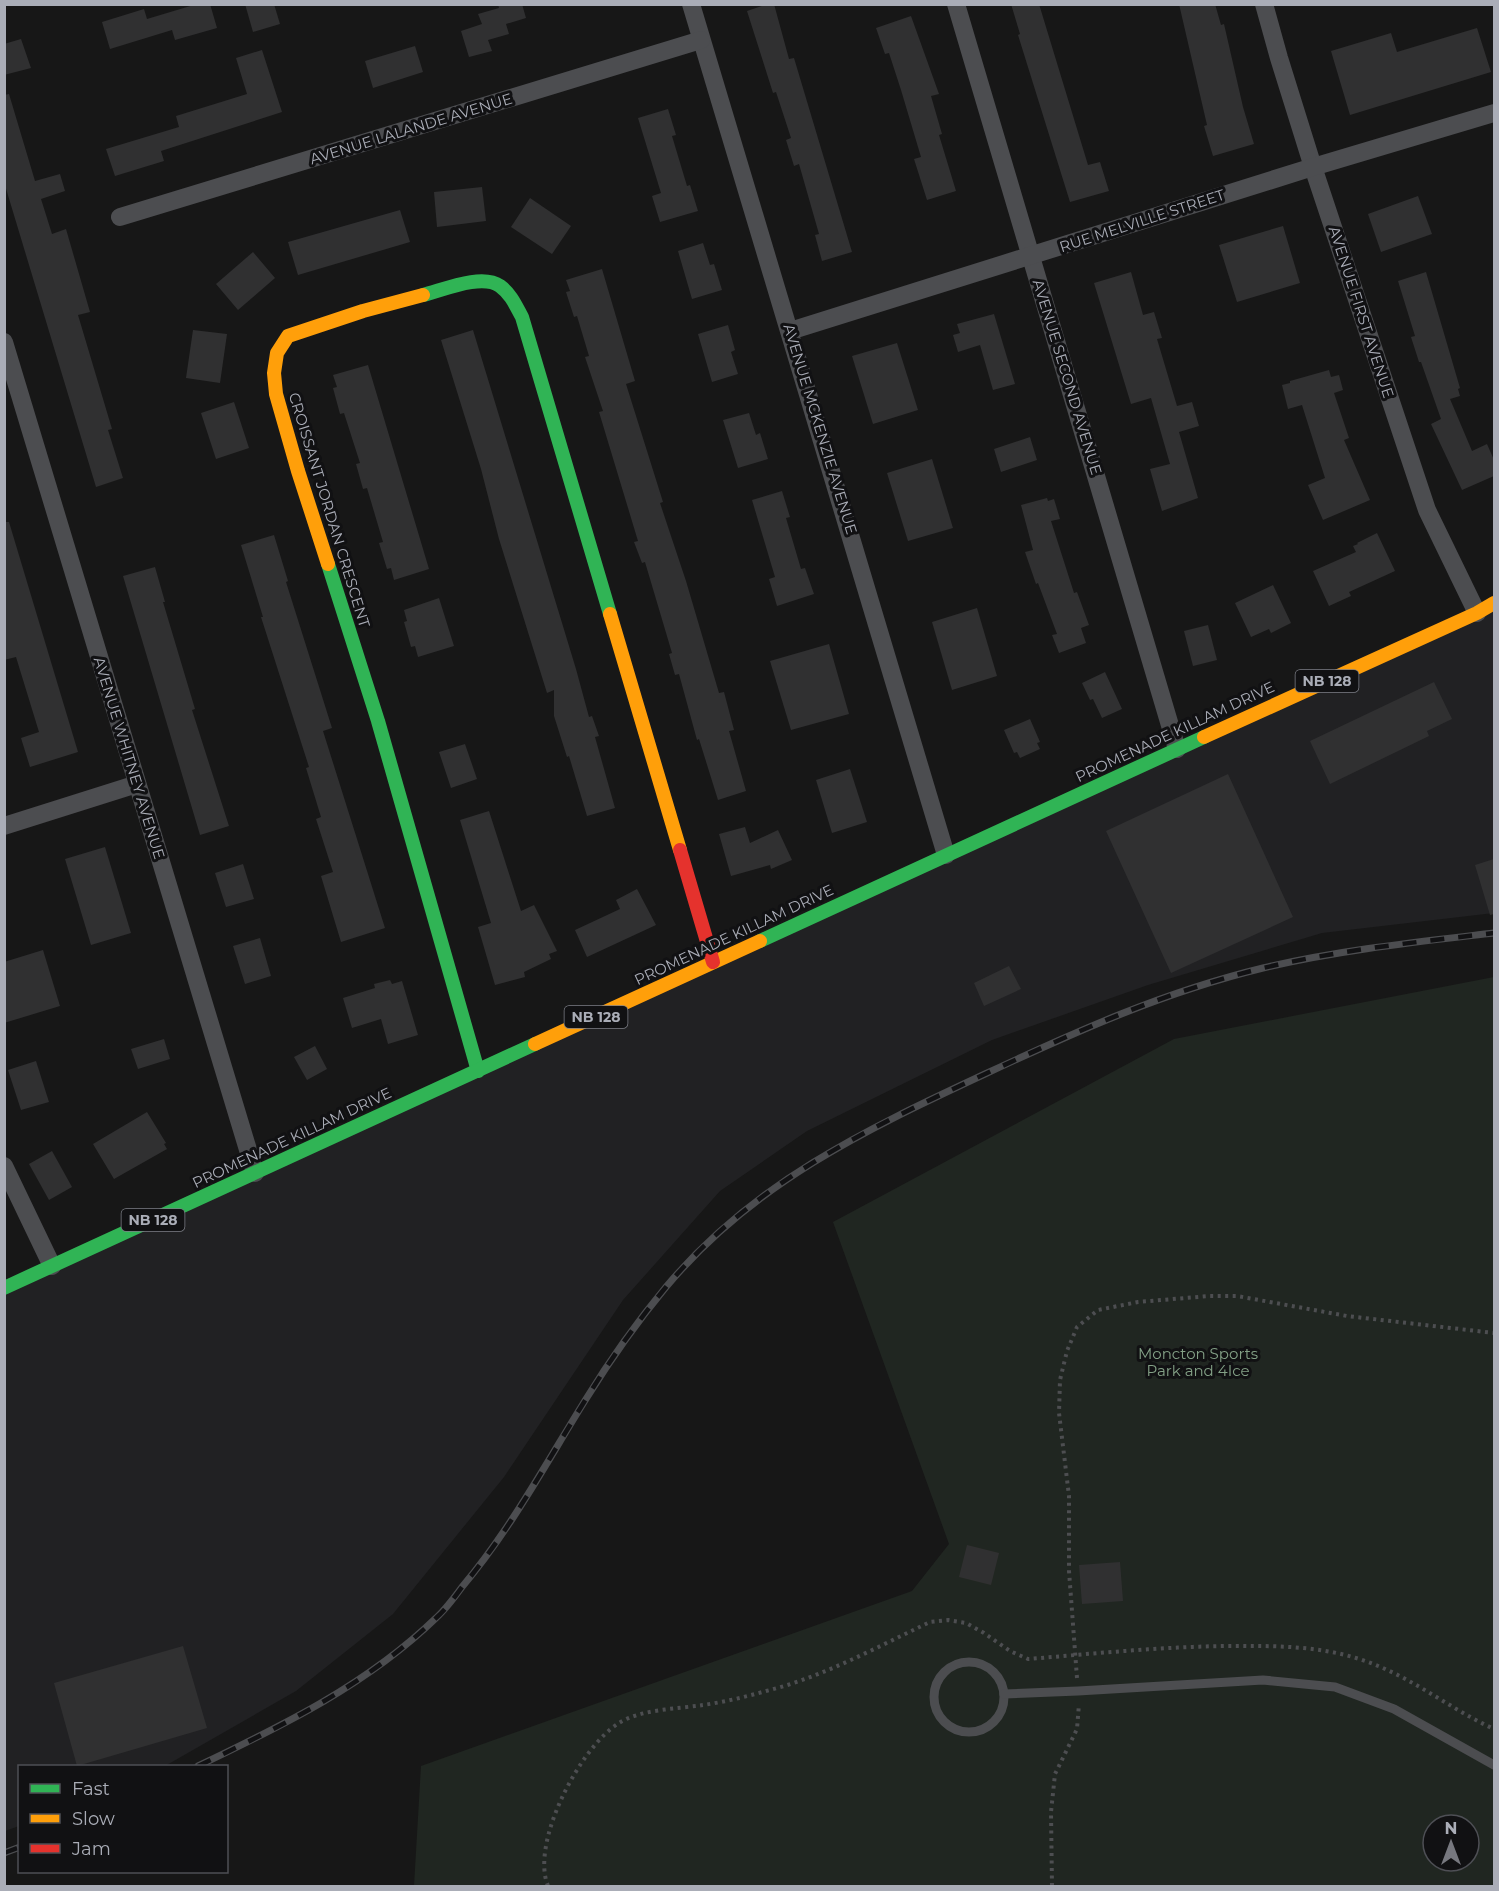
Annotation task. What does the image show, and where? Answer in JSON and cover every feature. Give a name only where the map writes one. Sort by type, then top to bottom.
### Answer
[{"type":"street","name":"AVENUE MCKENZIE AVENUE","points":[[691,4],[946,855]]},
{"type":"street","name":"AVENUE SECOND AVENUE","points":[[956,4],[1177,749]]},
{"type":"street","name":"AVENUE FIRST AVENUE","points":[[1264,4],[1313,166],[1427,510],[1486,611]]},
{"type":"street","name":"AVENUE LALANDE AVENUE","points":[[120,217],[701,40]]},
{"type":"street","name":"RUE MELVILLE STREET","points":[[790,331],[1313,166],[1494,112]]},
{"type":"street","name":"CROISSANT JORDAN CRESCENT","points":[[478,1071],[378,722],[298,471],[276,394],[274,374],[277,353],[288,336],[363,311],[479,280],[499,285],[512,298],[522,316],[713,963]]},
{"type":"street","name":"AVENUE WHITNEY AVENUE","points":[[4,342],[255,1173]]},
{"type":"street","name":"PROMENADE KILLAM DRIVE","points":[[4,1288],[1177,749],[1486,611],[1494,603]]},
{"type":"street","points":[[4,826],[137,784]]},
{"type":"street","points":[[4,1166],[52,1266]]},
{"type":"lane","points":[[962,1662],[980,1663],[991,1668],[1002,1682],[1004,1694],[1002,1708],[997,1718],[985,1729],[969,1731],[950,1725],[941,1717],[934,1696],[942,1675],[951,1667],[962,1662]]},
{"type":"lane","points":[[1004,1694],[1263,1680],[1335,1687],[1395,1709],[1494,1765]]},
{"type":"path","points":[[1052,1887],[1051,1812],[1055,1774],[1077,1729],[1079,1705],[1069,1571],[1069,1496],[1059,1413],[1060,1380],[1066,1351],[1077,1327],[1098,1310],[1138,1302],[1238,1296],[1347,1316],[1494,1333]]},
{"type":"path","points":[[549,1887],[545,1879],[544,1858],[548,1836],[562,1797],[579,1765],[595,1744],[618,1724],[636,1715],[707,1704],[768,1691],[828,1670],[930,1622],[948,1620],[966,1623],[1010,1651],[1028,1659],[1207,1645],[1278,1646],[1327,1652],[1364,1660],[1407,1678],[1494,1729]]},
{"type":"shaded area","points":[[1494,598],[1494,913],[1322,933],[1148,985],[992,1040],[807,1131],[720,1191],[623,1300],[504,1477],[393,1614],[296,1691],[167,1765],[18,1765],[18,1826],[5,1831],[4,1293]]},
{"type":"green space","name":"Moncton Sports Park and 4Ice","points":[[1494,977],[1494,1886],[414,1886],[421,1766],[912,1591],[949,1544],[833,1222],[1174,1039]]},
{"type":"building","points":[[197,4],[210,4],[217,28],[175,40],[172,30],[110,49],[102,22],[144,9],[147,19]]},
{"type":"building","points":[[245,4],[274,4],[280,24],[253,32]]},
{"type":"building","points":[[498,4],[522,4],[526,18],[506,24],[509,34],[488,40],[492,51],[469,57],[461,31],[482,24],[478,14],[499,8]]},
{"type":"building","points":[[774,4],[789,59],[794,58],[852,252],[822,261],[815,235],[819,234],[799,164],[794,166],[786,140],[791,138],[776,92],[773,93],[747,11]]},
{"type":"building","points":[[1011,4],[1039,4],[1088,165],[1100,162],[1109,191],[1070,202],[1018,35],[1020,34]]},
{"type":"building","points":[[1179,4],[1215,4],[1221,25],[1224,24],[1254,144],[1213,156],[1204,126],[1207,125]]},
{"type":"building","points":[[911,16],[939,94],[931,96],[942,134],[939,135],[956,191],[927,200],[914,159],[921,157],[889,53],[885,54],[876,28]]},
{"type":"building","points":[[1477,28],[1491,72],[1350,115],[1331,51],[1391,33],[1397,52]]},
{"type":"building","points":[[21,39],[31,68],[4,75],[4,44]]},
{"type":"building","points":[[415,46],[423,72],[373,88],[365,61]]},
{"type":"building","points":[[262,50],[282,112],[161,151],[164,161],[115,176],[106,149],[179,127],[176,116],[247,94],[236,58]]},
{"type":"building","points":[[9,94],[35,181],[60,174],[65,191],[41,199],[52,234],[66,229],[90,312],[78,315],[112,429],[108,430],[123,478],[96,487],[4,182],[4,95]]},
{"type":"building","points":[[668,109],[676,135],[672,136],[687,186],[690,185],[698,211],[660,222],[652,196],[661,193],[638,118]]},
{"type":"building","points":[[482,187],[486,221],[437,227],[434,192]]},
{"type":"building","points":[[1418,196],[1432,234],[1381,252],[1368,214]]},
{"type":"building","points":[[530,198],[571,226],[552,254],[511,227]]},
{"type":"building","points":[[400,210],[410,242],[298,275],[288,242]]},
{"type":"building","points":[[1283,226],[1300,283],[1237,302],[1219,245]]},
{"type":"building","points":[[703,243],[710,265],[714,264],[722,290],[692,299],[678,251]]},
{"type":"building","points":[[253,252],[275,278],[238,310],[216,284]]},
{"type":"building","points":[[602,269],[635,381],[626,384],[663,502],[660,503],[719,693],[724,692],[734,730],[729,731],[746,791],[718,800],[699,739],[697,740],[679,674],[675,675],[669,654],[672,653],[645,562],[642,563],[634,542],[638,541],[599,412],[603,411],[585,357],[589,356],[577,316],[574,317],[566,292],[570,291],[566,280]]},
{"type":"building","points":[[1131,272],[1143,315],[1154,312],[1162,338],[1157,339],[1177,406],[1192,402],[1199,426],[1179,432],[1198,498],[1162,511],[1150,469],[1170,464],[1151,398],[1131,404],[1094,283]]},
{"type":"building","points":[[1426,272],[1460,388],[1458,389],[1460,396],[1450,399],[1472,451],[1487,444],[1494,460],[1494,476],[1462,490],[1431,424],[1441,419],[1411,337],[1415,336],[1398,281]]},
{"type":"building","points":[[994,314],[1015,384],[993,390],[980,345],[958,352],[953,335],[960,333],[957,324]]},
{"type":"building","points":[[728,325],[735,350],[731,352],[738,374],[712,382],[698,334]]},
{"type":"building","points":[[193,330],[227,334],[220,383],[186,378]]},
{"type":"building","points":[[473,330],[589,717],[592,716],[599,736],[595,737],[615,808],[587,816],[554,716],[554,690],[547,693],[441,340]]},
{"type":"building","points":[[897,343],[918,410],[873,424],[852,356]]},
{"type":"building","points":[[368,365],[429,569],[394,580],[391,568],[387,569],[379,543],[383,542],[367,488],[363,489],[356,464],[360,463],[344,413],[340,414],[333,388],[337,387],[333,375]]},
{"type":"building","points":[[1329,370],[1331,377],[1339,375],[1343,390],[1334,393],[1349,438],[1344,440],[1370,500],[1323,520],[1308,485],[1325,478],[1302,405],[1288,409],[1282,385]]},
{"type":"building","points":[[234,402],[249,448],[216,459],[201,413]]},
{"type":"building","points":[[749,413],[756,435],[760,433],[768,459],[738,468],[723,420]]},
{"type":"building","points":[[1030,437],[1037,460],[1001,472],[994,449]]},
{"type":"building","points":[[932,459],[953,528],[908,541],[887,473]]},
{"type":"building","points":[[782,491],[790,517],[786,518],[801,569],[805,568],[814,594],[777,606],[769,579],[775,577],[752,500]]},
{"type":"building","points":[[1047,498],[1048,501],[1054,499],[1060,519],[1051,521],[1074,593],[1077,592],[1089,625],[1081,628],[1086,643],[1059,653],[1052,635],[1057,634],[1025,552],[1033,550],[1021,505]]},
{"type":"building","points":[[4,522],[9,522],[78,752],[30,767],[21,738],[39,732],[16,657],[4,660]]},
{"type":"building","points":[[1377,533],[1395,571],[1349,592],[1351,596],[1329,606],[1313,571],[1356,552],[1353,546]]},
{"type":"building","points":[[274,535],[288,581],[286,582],[332,728],[323,731],[385,928],[341,942],[321,876],[333,872],[316,819],[321,817],[306,768],[309,767],[261,617],[263,617],[241,545]]},
{"type":"building","points":[[155,567],[195,709],[192,710],[229,826],[200,835],[123,576]]},
{"type":"building","points":[[1273,585],[1291,623],[1271,633],[1269,629],[1251,637],[1235,603]]},
{"type":"building","points":[[439,598],[454,646],[418,657],[415,646],[411,647],[404,622],[407,621],[404,610]]},
{"type":"building","points":[[977,608],[997,676],[952,690],[932,622]]},
{"type":"building","points":[[1208,625],[1217,660],[1193,666],[1184,631]]},
{"type":"building","points":[[829,644],[849,714],[791,730],[770,661]]},
{"type":"building","points":[[1105,672],[1122,709],[1102,718],[1082,683]]},
{"type":"building","points":[[1434,682],[1452,719],[1427,731],[1429,736],[1330,784],[1310,741]]},
{"type":"building","points":[[1030,719],[1040,742],[1037,743],[1040,749],[1020,758],[1017,752],[1014,753],[1004,730]]},
{"type":"building","points":[[465,744],[477,779],[451,788],[439,752]]},
{"type":"building","points":[[850,769],[867,822],[832,833],[816,780]]},
{"type":"building","points":[[1228,774],[1293,917],[1171,973],[1106,831]]},
{"type":"building","points":[[489,811],[521,911],[534,905],[557,951],[549,954],[551,959],[524,972],[525,977],[495,985],[478,927],[491,923],[460,820]]},
{"type":"building","points":[[745,827],[750,843],[778,830],[792,860],[771,869],[770,865],[731,876],[719,834]]},
{"type":"building","points":[[105,847],[131,933],[91,945],[65,859]]},
{"type":"building","points":[[1494,859],[1494,914],[1490,915],[1475,865]]},
{"type":"building","points":[[243,864],[254,899],[226,907],[215,873]]},
{"type":"building","points":[[637,889],[656,925],[587,957],[575,930],[620,909],[616,900]]},
{"type":"building","points":[[260,938],[271,976],[245,984],[233,946]]},
{"type":"building","points":[[43,950],[60,1006],[4,1023],[4,962]]},
{"type":"building","points":[[1009,966],[1021,989],[984,1006],[974,983]]},
{"type":"building","points":[[390,980],[392,984],[402,981],[418,1035],[388,1044],[381,1019],[352,1028],[343,998],[375,988],[374,984]]},
{"type":"building","points":[[164,1039],[170,1059],[138,1069],[131,1049]]},
{"type":"building","points":[[315,1046],[327,1069],[307,1080],[294,1057]]},
{"type":"building","points":[[36,1061],[49,1102],[21,1110],[8,1070]]},
{"type":"building","points":[[147,1112],[166,1143],[164,1144],[167,1149],[114,1179],[93,1144]]},
{"type":"building","points":[[52,1151],[72,1187],[49,1200],[29,1164]]},
{"type":"building","points":[[967,1545],[999,1553],[991,1585],[959,1577]]},
{"type":"building","points":[[1120,1562],[1123,1601],[1082,1604],[1079,1565]]},
{"type":"building","points":[[183,1646],[207,1728],[77,1765],[54,1683]]},
{"type":"railway","points":[[200,1765],[323,1702],[382,1663],[440,1615],[496,1542],[605,1370],[666,1287],[700,1250],[736,1218],[813,1162],[897,1116],[1019,1058],[1121,1014],[1191,989],[1263,968],[1320,956],[1494,933]]},
{"type":"railway","points":[[4,1853],[18,1848]]},
{"type":"traffic: fast","points":[[423,295],[462,284],[483,281],[500,286],[515,304],[522,317],[610,614]]},
{"type":"traffic: fast","points":[[328,564],[378,721],[478,1071]]},
{"type":"traffic: fast","points":[[760,941],[1204,737]]},
{"type":"traffic: fast","points":[[4,1288],[535,1044]]},
{"type":"traffic: slow","points":[[328,564],[276,394],[274,373],[277,353],[288,336],[363,311],[423,295]]},
{"type":"traffic: slow","points":[[1204,737],[1477,613],[1494,603]]},
{"type":"traffic: slow","points":[[610,614],[680,850]]},
{"type":"traffic: slow","points":[[535,1044],[760,941]]},
{"type":"traffic: jam","points":[[680,850],[713,962]]}]
